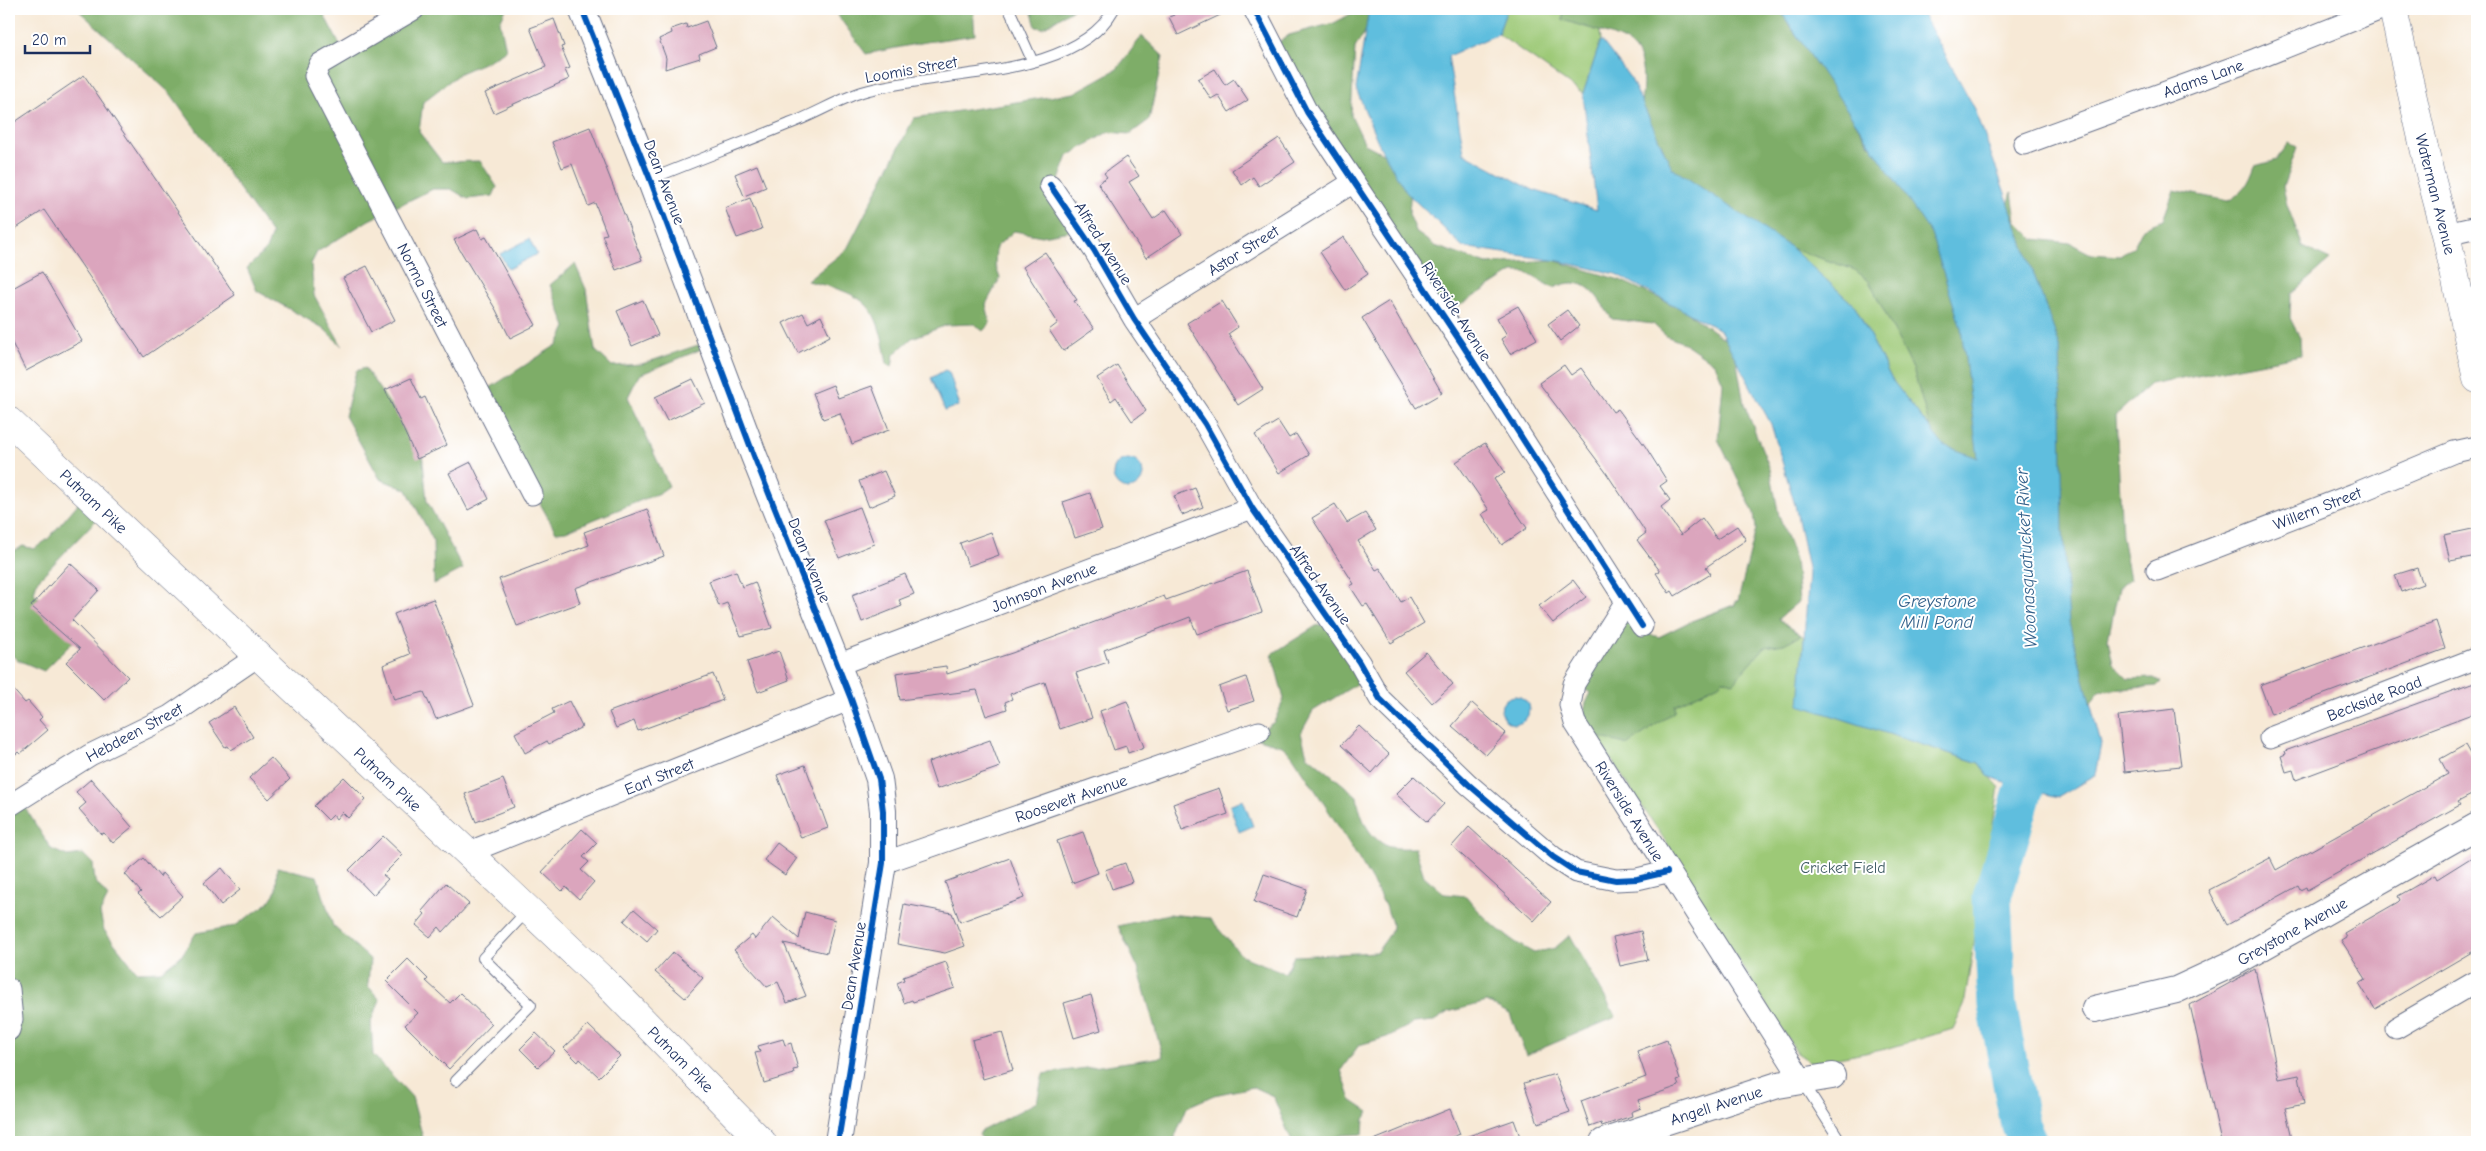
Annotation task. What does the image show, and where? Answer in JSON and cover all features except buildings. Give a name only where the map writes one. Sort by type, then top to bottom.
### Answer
[{"type":"main road","name":"Waterman Avenue","points":[[2393,9],[2430,174],[2446,234],[2477,379]]},
{"type":"main road","name":"Putnam Pike","points":[[9,421],[605,982],[762,1142]]},
{"type":"street","name":"Norma Street","points":[[414,9],[320,64],[314,76],[532,494]]},
{"type":"street","name":"Dean Avenue","points":[[582,9],[650,179],[694,301],[851,699],[879,779],[883,811],[883,863],[838,1142]]},
{"type":"street","name":"Riverside Avenue","points":[[1254,9],[1307,112],[1462,344],[1642,626]]},
{"type":"street","name":"Adams Lane","points":[[2024,144],[2256,59],[2381,9]]},
{"type":"street","name":"Astor Street","points":[[1134,319],[1352,182]]},
{"type":"street","name":"Alfred Avenue","points":[[1050,185],[1094,250],[1134,319],[1205,424],[1252,508],[1359,662],[1380,699],[1468,784],[1553,857],[1576,872],[1616,880],[1637,879],[1667,872]]},
{"type":"street","points":[[2446,234],[2477,227]]},
{"type":"street","name":"Willern Street","points":[[2157,570],[2354,494],[2454,452],[2477,447]]},
{"type":"street","name":"Johnson Avenue","points":[[837,665],[1252,508]]},
{"type":"street","name":"Riverside Avenue","points":[[1626,601],[1574,684],[1570,705],[1575,723],[1632,810],[1667,872],[1802,1080]]},
{"type":"street","name":"Hebdeen Street","points":[[9,806],[90,755],[170,716],[258,656]]},
{"type":"street","name":"Beckside Road","points":[[2270,738],[2477,658]]},
{"type":"street","name":"Earl Street","points":[[467,853],[851,699]]},
{"type":"street","name":"Roosevelt Avenue","points":[[883,863],[1259,732]]},
{"type":"street","name":"Greystone Avenue","points":[[2095,1009],[2176,990],[2234,964],[2477,826]]},
{"type":"street","points":[[2396,1028],[2477,981]]},
{"type":"street","points":[[9,989],[12,1019],[9,1030]]},
{"type":"street","points":[[1802,1080],[1832,1076]]},
{"type":"street","name":"Angell Avenue","points":[[1603,1142],[1778,1085],[1802,1080]]},
{"type":"lane","points":[[1008,9],[1032,60]]},
{"type":"lane","name":"Loomis Street","points":[[650,179],[791,124],[862,92],[919,81],[991,71],[1069,50],[1096,32],[1114,9]]},
{"type":"lane","points":[[456,1081],[531,1005],[483,958],[528,910]]},
{"type":"lane","name":"Riverside Avenue","points":[[1802,1080],[1841,1142]]},
{"type":"green space","points":[[77,9],[321,9],[343,51],[419,9],[506,9],[500,22],[506,50],[488,61],[460,73],[423,102],[419,132],[442,162],[480,161],[497,187],[493,196],[468,199],[451,189],[433,189],[369,220],[317,252],[311,264],[314,295],[342,346],[323,328],[257,291],[247,268],[266,250],[272,234],[170,93]]},
{"type":"green space","points":[[833,9],[973,9],[975,35],[926,42],[866,54]]},
{"type":"green space","points":[[1031,9],[1073,9],[1043,28],[1036,27]]},
{"type":"green space","points":[[1360,9],[1385,9],[1382,19],[1366,30],[1355,48],[1351,115],[1365,144],[1404,164],[1411,187],[1409,214],[1417,233],[1435,246],[1487,264],[1553,260],[1620,280],[1684,310],[1734,346],[1744,404],[1770,469],[1779,516],[1795,560],[1799,601],[1778,619],[1801,635],[1784,644],[1765,647],[1733,683],[1723,680],[1719,684],[1675,705],[1675,711],[1628,745],[1595,736],[1588,725],[1585,715],[1585,705],[1591,693],[1572,683],[1623,623],[1631,619],[1641,632],[1659,637],[1689,622],[1735,605],[1735,601],[1738,601],[1756,529],[1754,513],[1718,439],[1723,383],[1715,364],[1686,344],[1666,336],[1653,324],[1612,319],[1589,288],[1574,283],[1553,288],[1525,272],[1513,272],[1441,317],[1268,50],[1289,35],[1334,23]]},
{"type":"green space","points":[[1507,9],[1597,9],[1601,40],[1583,94],[1498,34]]},
{"type":"green space","points":[[1563,9],[1781,9],[1790,27],[1817,60],[1868,143],[1902,177],[1928,224],[1969,341],[1988,461],[1946,452],[1931,432],[1913,369],[1869,281],[1855,270],[1700,217],[1635,134],[1643,85],[1640,59],[1635,49],[1626,42],[1611,35],[1563,20]]},
{"type":"green space","points":[[1142,36],[1163,56],[1149,120],[1130,134],[1108,132],[1068,156],[1053,196],[1075,230],[1042,236],[1014,231],[996,247],[995,265],[1000,278],[986,304],[990,323],[983,331],[974,324],[947,325],[912,338],[894,354],[892,367],[887,364],[879,327],[866,305],[844,291],[807,281],[847,249],[914,118],[1074,93],[1117,69]]},
{"type":"green space","points":[[1860,129],[1931,234],[1943,445],[1892,380],[1855,306],[1790,247],[1858,168]]},
{"type":"green space","points":[[2289,143],[2297,147],[2283,187],[2287,205],[2303,247],[2330,260],[2291,294],[2290,318],[2300,338],[2301,355],[2150,384],[2116,415],[2122,536],[2130,579],[2119,588],[2108,639],[2113,664],[2128,679],[2154,678],[2161,682],[2157,686],[2100,691],[2083,712],[2002,225],[2012,192],[2016,221],[2034,239],[2070,243],[2091,254],[2120,256],[2134,246],[2143,228],[2163,220],[2174,190],[2228,201],[2245,186],[2255,166],[2276,160]]},
{"type":"green space","points":[[575,264],[586,289],[595,350],[612,366],[642,364],[710,341],[709,346],[639,375],[628,397],[669,486],[659,493],[566,531],[556,532],[479,395],[558,344],[566,327],[550,285]]},
{"type":"green space","points":[[365,368],[422,451],[427,501],[463,569],[434,584],[433,540],[407,490],[380,479],[345,416],[356,371]]},
{"type":"green space","points":[[81,500],[99,517],[37,581],[34,593],[79,636],[44,671],[18,660],[9,653],[9,553],[23,546],[34,549],[48,539]]},
{"type":"green space","name":"Cricket Field","points":[[1749,599],[1804,637],[1800,705],[1979,763],[1999,787],[1964,1006],[1953,1029],[1886,1049],[1812,1063],[1797,1053],[1687,879],[1668,845],[1584,719],[1586,703],[1641,646],[1689,622]]},
{"type":"green space","points":[[1325,624],[1360,682],[1313,711],[1301,733],[1307,755],[1357,796],[1360,811],[1374,837],[1393,848],[1415,848],[1424,876],[1445,894],[1466,896],[1481,913],[1515,942],[1534,953],[1555,948],[1570,935],[1616,1017],[1526,1055],[1510,1014],[1487,1002],[1448,1012],[1434,1021],[1414,1023],[1387,1037],[1359,1045],[1341,1070],[1351,1100],[1369,1112],[1364,1119],[1363,1134],[1341,1135],[1329,1142],[1292,1142],[1273,1096],[1253,1087],[1214,1095],[1187,1107],[1173,1142],[985,1142],[979,1135],[981,1131],[1037,1102],[1043,1074],[1163,1057],[1138,968],[1118,926],[1168,914],[1209,918],[1242,956],[1285,973],[1294,956],[1377,952],[1388,936],[1392,926],[1389,914],[1379,894],[1349,843],[1292,755],[1282,746],[1252,737],[1274,722],[1284,699],[1272,654],[1316,626]]},
{"type":"green space","points":[[21,801],[51,849],[67,856],[83,854],[93,864],[95,881],[108,897],[100,913],[104,930],[137,972],[161,971],[182,955],[196,933],[235,926],[268,903],[276,891],[277,867],[317,876],[333,926],[370,959],[368,986],[380,1000],[371,1021],[373,1055],[412,1097],[424,1142],[9,1142],[9,804]]},
{"type":"water","name":"Greystone Mill Pond","points":[[1369,9],[1507,9],[1498,34],[1448,56],[1464,153],[1533,190],[1597,210],[1583,94],[1601,40],[1631,79],[1672,168],[1790,247],[1855,306],[1892,380],[1943,445],[1978,458],[1961,328],[1931,234],[1779,9],[1920,9],[1975,109],[2060,347],[2063,532],[2069,623],[2101,744],[2095,775],[2059,797],[2024,789],[1988,776],[1979,763],[1799,705],[1809,573],[1795,505],[1771,424],[1720,330],[1616,274],[1559,261],[1463,247],[1406,192],[1380,147],[1356,89]]},
{"type":"water","points":[[529,239],[537,254],[508,269],[500,254]]},
{"type":"water","points":[[945,370],[949,372],[959,403],[958,406],[945,411],[931,378]]},
{"type":"water","points":[[1128,459],[1138,464],[1143,474],[1138,484],[1128,489],[1118,484],[1113,474],[1118,464]]},
{"type":"water","points":[[1515,696],[1525,700],[1529,710],[1525,720],[1515,724],[1505,720],[1501,710],[1505,700]]},
{"type":"water","points":[[1243,800],[1253,826],[1239,832],[1230,806]]},
{"type":"waterway","name":"Woonasquatucket River","points":[[2028,1142],[2020,1125],[1997,1005],[1992,897],[2024,789],[2036,738]]},
{"type":"cycle path","points":[[582,9],[650,179],[754,456],[851,699],[879,779],[883,811],[883,863],[838,1142]]},
{"type":"cycle path","points":[[1254,9],[1307,112],[1462,344],[1642,626]]},
{"type":"cycle path","points":[[1050,185],[1094,250],[1134,319],[1205,424],[1252,508],[1359,662],[1380,699],[1468,784],[1553,857],[1576,872],[1616,880],[1637,879],[1667,872]]}]
